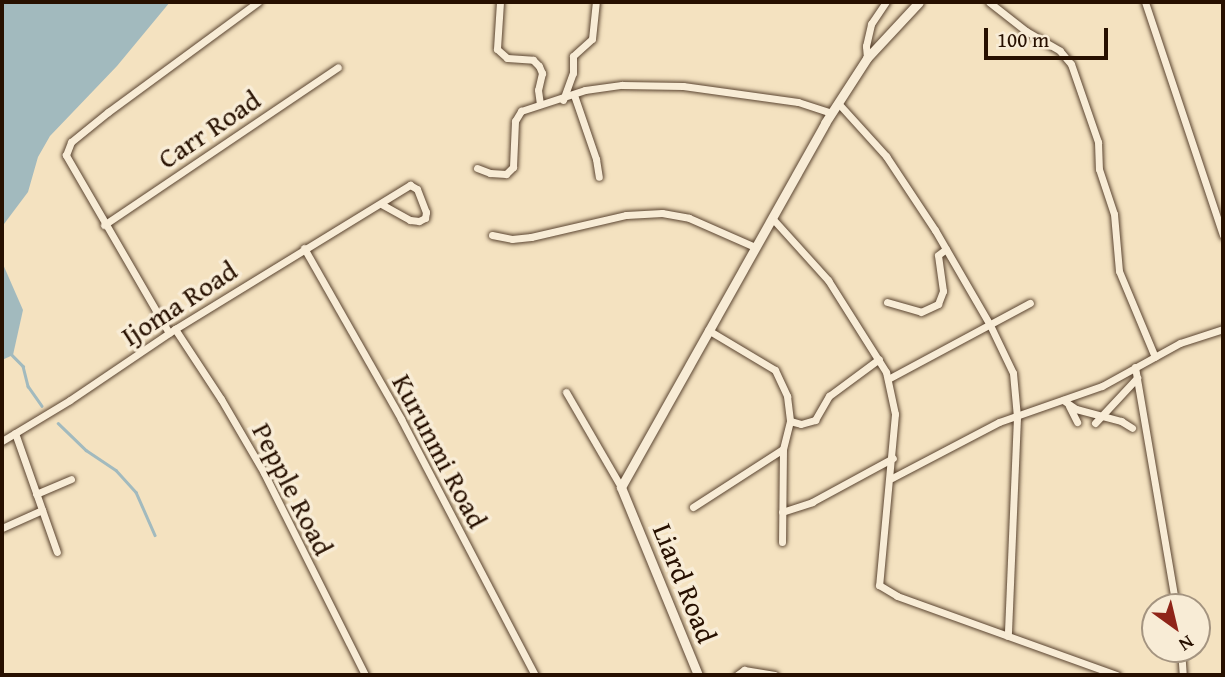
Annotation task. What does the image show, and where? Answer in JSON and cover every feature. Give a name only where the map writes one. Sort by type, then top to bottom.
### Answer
[{"type":"street","points":[[500,2],[497,49],[507,58],[526,57],[539,66],[542,73],[538,90],[540,104]]},
{"type":"street","points":[[563,100],[573,73],[573,56],[592,39],[596,2]]},
{"type":"street","points":[[867,58],[866,46],[871,24],[886,2]]},
{"type":"street","points":[[621,487],[831,113],[867,58],[919,2]]},
{"type":"street","points":[[989,2],[1026,31],[1060,51],[1071,64],[1098,142],[1098,169],[1114,214],[1119,271],[1155,357]]},
{"type":"street","points":[[1145,2],[1223,235]]},
{"type":"street","name":"Pepple Road","points":[[257,3],[71,142],[66,155],[71,169],[104,225],[172,331],[221,399],[264,473],[365,675]]},
{"type":"street","name":"Carr Road","points":[[104,225],[338,67]]},
{"type":"street","points":[[477,169],[498,174],[511,170],[515,121],[521,111],[574,95],[622,85],[682,86],[798,102],[831,113]]},
{"type":"street","points":[[574,95],[587,130],[599,177]]},
{"type":"street","points":[[838,103],[886,156],[946,249],[990,325],[1013,373],[1017,417],[1008,636]]},
{"type":"street","name":"Ijoma Road","points":[[2,441],[304,248],[410,185],[417,189],[426,212],[419,221],[410,220],[381,204]]},
{"type":"street","points":[[492,235],[512,239],[531,237],[626,215],[662,213],[689,218],[755,247]]},
{"type":"street","points":[[772,218],[828,280],[879,359],[888,379],[895,414],[892,478],[880,585],[897,596],[1117,675]]},
{"type":"street","name":"Kurunmi Road","points":[[304,248],[401,419],[535,675]]},
{"type":"street","points":[[887,302],[921,312],[938,304],[943,291],[938,255],[946,249]]},
{"type":"street","points":[[888,379],[1030,303]]},
{"type":"street","points":[[892,478],[999,422],[1066,403],[1180,344],[1223,329]]},
{"type":"street","points":[[708,330],[775,370],[787,396],[790,421],[783,449],[782,542]]},
{"type":"street","points":[[790,421],[801,424],[815,420],[829,396],[879,359]]},
{"type":"street","points":[[1135,368],[1174,593]]},
{"type":"street","points":[[1098,420],[1137,377]]},
{"type":"street","points":[[566,392],[621,487]]},
{"type":"street","points":[[1066,403],[1098,420],[1121,421],[1132,428]]},
{"type":"street","points":[[1066,403],[1077,422]]},
{"type":"street","points":[[15,433],[57,552]]},
{"type":"street","points":[[693,507],[783,449]]},
{"type":"street","points":[[782,512],[812,502],[893,458]]},
{"type":"street","points":[[36,494],[71,479]]},
{"type":"street","name":"Liard Road","points":[[621,487],[698,675]]},
{"type":"street","points":[[2,528],[42,510]]},
{"type":"street","points":[[737,675],[744,670],[775,675]]},
{"type":"water","points":[[2,2],[170,2],[117,66],[50,136],[38,157],[28,192],[4,224],[2,234]]},
{"type":"water","points":[[2,262],[23,310],[13,355],[2,360]]},
{"type":"waterway","points":[[12,355],[23,366],[28,386],[42,406]]},
{"type":"waterway","points":[[58,423],[86,450],[116,470],[136,492],[155,535]]}]
